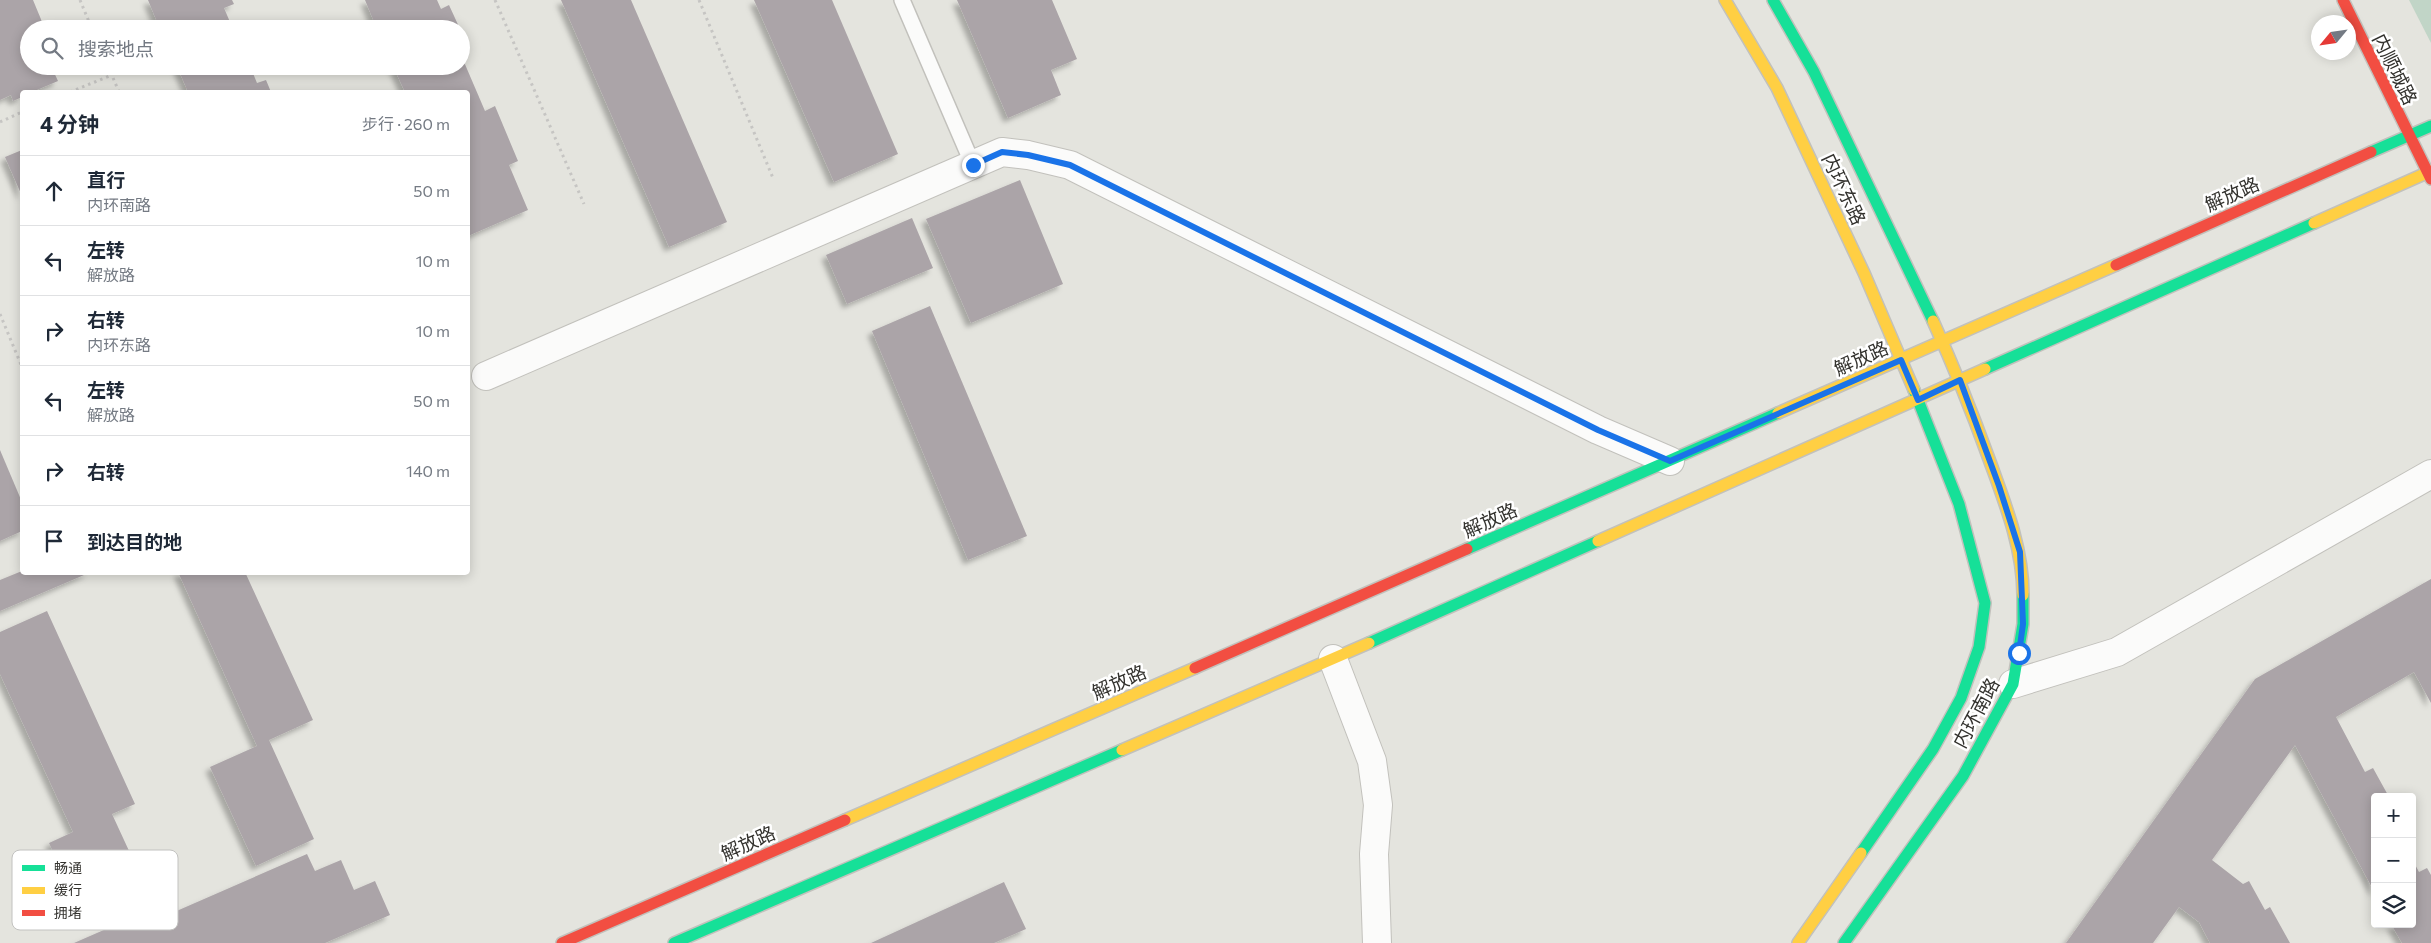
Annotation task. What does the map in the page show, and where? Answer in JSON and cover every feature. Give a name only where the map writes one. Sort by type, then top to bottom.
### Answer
[{"type":"main road","name":"内环东路","points":[[1725,0],[1776,88],[1864,273],[1918,400]]},
{"type":"main road","name":"内环东路","points":[[1773,0],[1814,72],[1943,340],[1960,380]]},
{"type":"main road","name":"内顺城路","points":[[2343,0],[2408,135],[2430,174]]},
{"type":"main road","name":"解放路","points":[[562,943],[1670,461],[2431,126]]},
{"type":"main road","points":[[674,943],[1333,659],[1960,380],[2430,174]]},
{"type":"main road","name":"内环南路","points":[[1844,943],[1962,776],[2013,684],[2023,624],[2020,552],[1999,486],[1960,380]]},
{"type":"main road","name":"内环南路","points":[[1798,943],[1933,749],[1961,698],[1979,647],[1985,603],[1978,571],[1959,504],[1918,400]]},
{"type":"street","points":[[486,376],[1002,152],[1028,155],[1070,165],[1598,430],[1670,461]]},
{"type":"street","points":[[2013,684],[2117,652],[2431,474]]},
{"type":"street","points":[[1333,659],[1372,761],[1378,805],[1374,854],[1377,943]]},
{"type":"lane","points":[[902,0],[973,165]]},
{"type":"path","points":[[80,0],[88,20]]},
{"type":"path","points":[[495,0],[584,204]]},
{"type":"path","points":[[699,0],[773,178]]},
{"type":"path","points":[[75,90],[112,75],[118,90]]},
{"type":"path","points":[[0,122],[20,113]]},
{"type":"path","points":[[0,314],[20,362]]},
{"type":"green space","points":[[2409,0],[2431,0],[2431,43]]},
{"type":"building","points":[[0,0],[33,0],[41,20],[20,20],[20,75],[55,75],[58,81],[37,90],[20,90],[20,98],[13,101],[11,95],[0,100]]},
{"type":"building","points":[[148,0],[232,0],[234,4],[224,8],[229,20],[156,20]]},
{"type":"building","points":[[365,0],[437,0],[441,9],[449,5],[456,20],[373,20]]},
{"type":"building","points":[[561,0],[631,0],[727,222],[669,247]]},
{"type":"building","points":[[754,0],[832,0],[898,154],[834,182]]},
{"type":"building","points":[[957,0],[1052,0],[1077,59],[1051,70],[1061,95],[1008,118]]},
{"type":"building","points":[[181,75],[254,75],[257,83],[266,80],[270,90],[187,90]]},
{"type":"building","points":[[397,75],[470,75],[485,111],[495,106],[518,161],[509,165],[528,210],[470,235],[470,90],[404,90]]},
{"type":"building","points":[[20,151],[20,191],[5,157]]},
{"type":"building","points":[[1020,180],[1063,284],[971,323],[926,219]]},
{"type":"building","points":[[912,218],[933,268],[847,304],[826,255]]},
{"type":"building","points":[[930,306],[1027,536],[968,560],[872,331]]},
{"type":"building","points":[[0,450],[20,497],[20,532],[0,541]]},
{"type":"building","points":[[20,572],[20,575],[84,575],[0,611],[0,580]]},
{"type":"building","points":[[179,575],[246,575],[313,720],[269,740],[314,839],[256,866],[210,767],[257,746]]},
{"type":"building","points":[[2431,579],[2431,703],[2414,672],[2336,717],[2365,772],[2373,768],[2387,793],[2371,793],[2371,886],[2295,745],[2212,860],[2243,884],[2249,881],[2265,910],[2270,907],[2290,943],[2210,943],[2199,922],[2179,907],[2153,943],[2066,943],[2255,679]]},
{"type":"building","points":[[47,611],[135,804],[112,814],[129,850],[52,850],[49,843],[73,832],[0,674],[0,632]]},
{"type":"building","points":[[307,854],[315,871],[341,860],[354,890],[375,881],[390,915],[325,943],[74,943],[104,930],[178,930],[178,910]]},
{"type":"building","points":[[2416,866],[2419,872],[2427,868],[2431,875],[2431,943],[2402,943],[2393,928],[2416,928]]},
{"type":"building","points":[[1004,882],[1026,929],[994,943],[871,943]]},
{"type":"traffic: fast","points":[[1773,0],[1814,72],[1933,321]]},
{"type":"traffic: fast","points":[[2371,152],[2431,126]]},
{"type":"traffic: fast","points":[[1985,369],[2314,223]]},
{"type":"traffic: fast","points":[[1861,853],[1933,749],[1961,698],[1979,647],[1985,603],[1959,504],[1914,390]]},
{"type":"traffic: fast","points":[[1467,549],[1778,413]]},
{"type":"traffic: fast","points":[[1369,643],[1598,541]]},
{"type":"traffic: fast","points":[[1844,943],[1963,776],[2013,684],[2023,624],[2023,595]]},
{"type":"traffic: fast","points":[[674,943],[1122,750]]},
{"type":"traffic: slow","points":[[1725,0],[1777,88],[1864,273],[1914,390]]},
{"type":"traffic: slow","points":[[2314,223],[2431,171]]},
{"type":"traffic: slow","points":[[1778,413],[2116,265]]},
{"type":"traffic: slow","points":[[1933,321],[1983,441],[2007,509],[2020,560],[2023,595]]},
{"type":"traffic: slow","points":[[1598,541],[1985,369]]},
{"type":"traffic: slow","points":[[1122,750],[1369,643]]},
{"type":"traffic: slow","points":[[845,820],[1195,668]]},
{"type":"traffic: slow","points":[[1798,943],[1861,853]]},
{"type":"traffic: jam","points":[[2343,0],[2431,179]]},
{"type":"traffic: jam","points":[[2116,265],[2371,152]]},
{"type":"traffic: jam","points":[[1195,668],[1467,549]]},
{"type":"traffic: jam","points":[[562,943],[845,820]]},
{"type":"route","points":[[973,165],[1002,152],[1028,155],[1070,165],[1598,430],[1670,461],[1901,360],[1918,400],[1960,380],[1999,486],[2020,552],[2023,586],[2023,624],[2019,653]]}]
